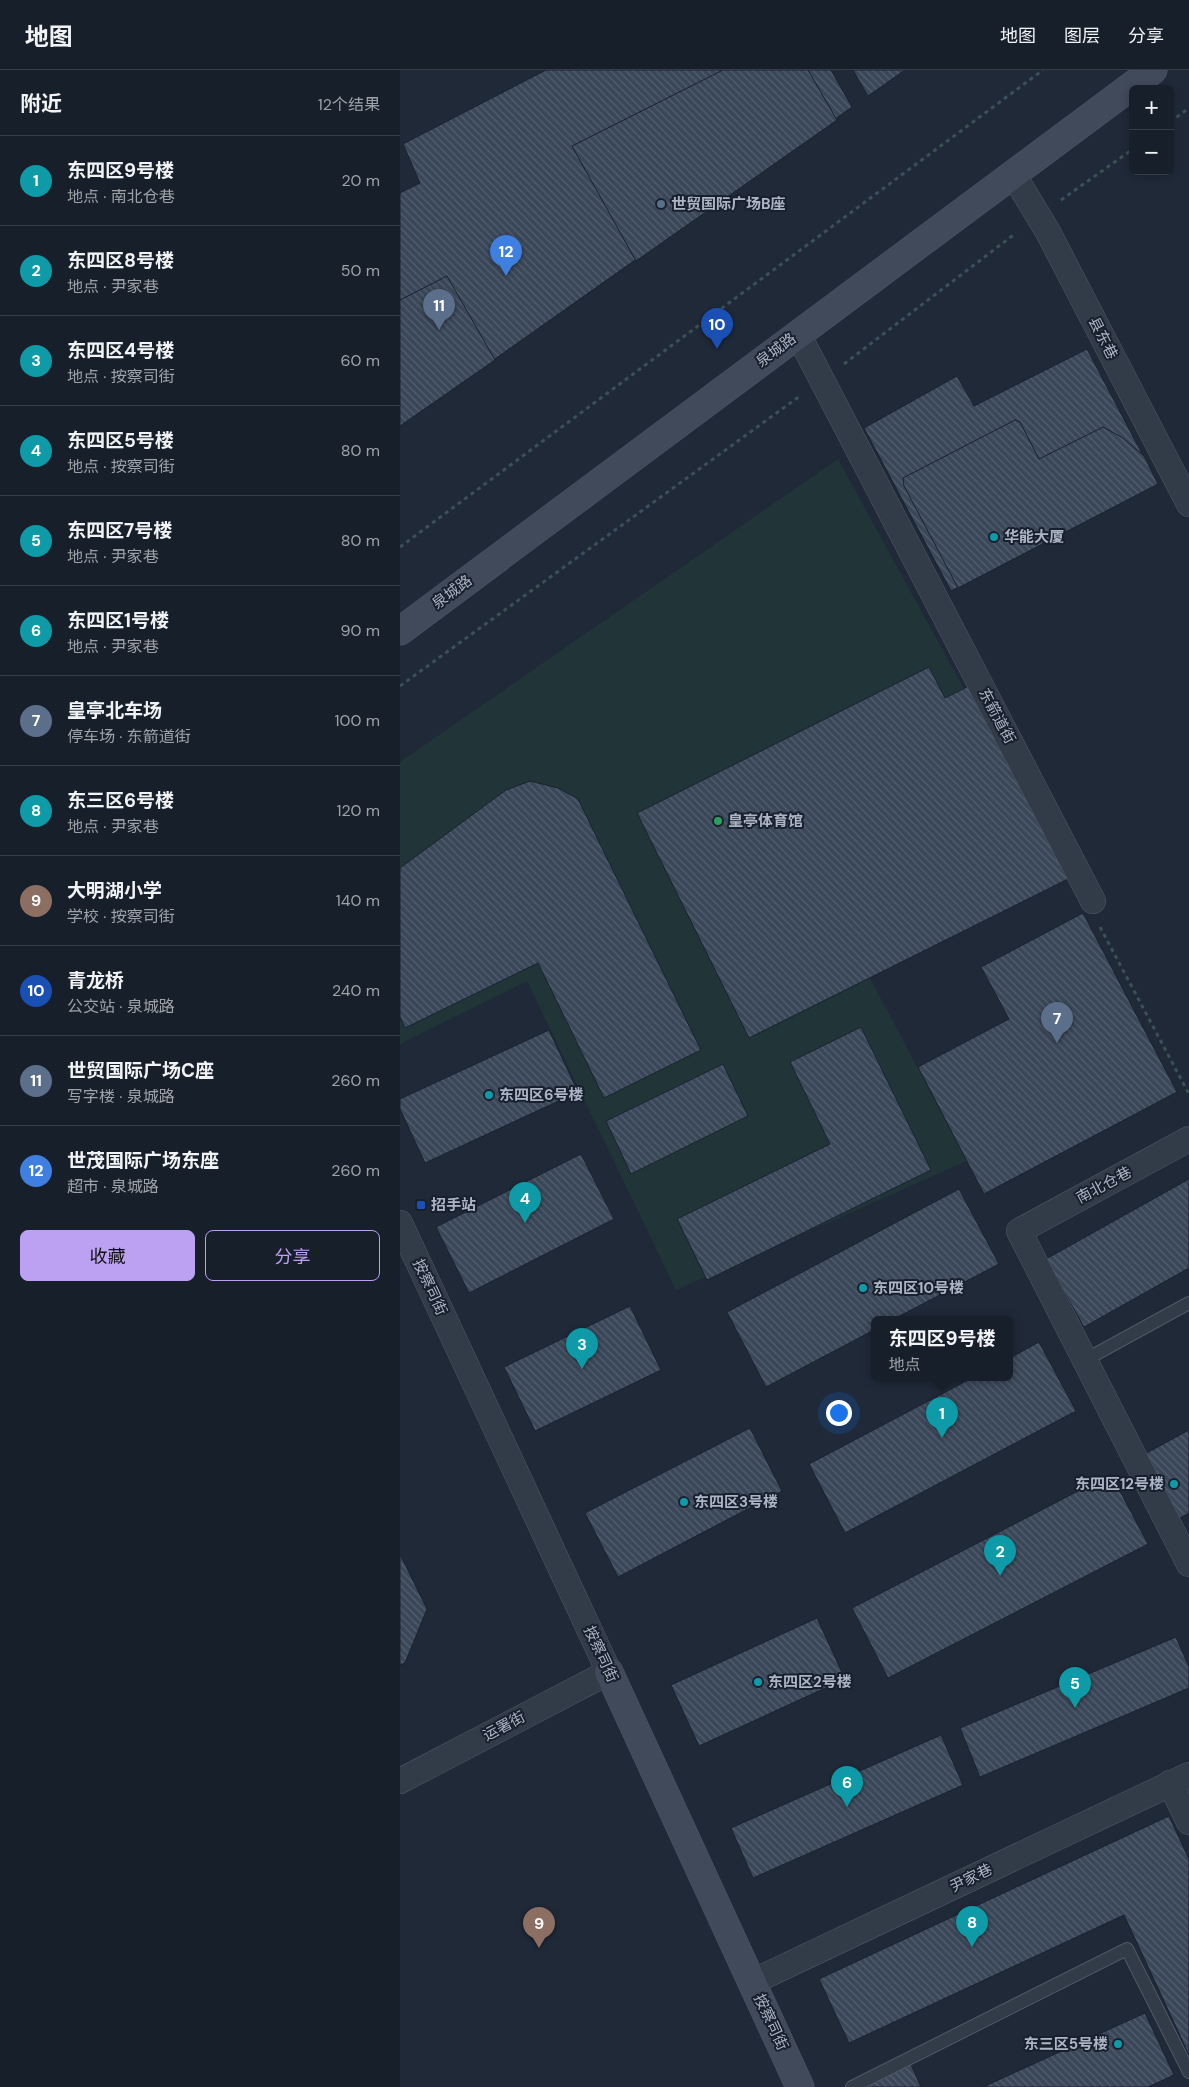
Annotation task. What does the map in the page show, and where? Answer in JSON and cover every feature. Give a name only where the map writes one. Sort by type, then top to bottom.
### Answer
[{"type":"main road","name":"泉城路","points":[[400,630],[1153,70]]},
{"type":"main road","name":"按察司街","points":[[608,1672],[800,2087]]},
{"type":"street","name":"县东巷","points":[[1013,174],[1037,217],[1048,232],[1189,504]]},
{"type":"street","name":"东箭道街","points":[[798,334],[1093,901]]},
{"type":"street","name":"南北仓巷","points":[[1084,1360],[1019,1231],[1189,1139]]},
{"type":"street","name":"按察司街","points":[[400,1222],[608,1672]]},
{"type":"street","points":[[1084,1360],[1189,1564]]},
{"type":"street","name":"运署街","points":[[400,1781],[608,1672]]},
{"type":"street","points":[[1179,1779],[1189,1822]]},
{"type":"street","name":"尹家巷","points":[[752,1982],[1179,1779]]},
{"type":"lane","points":[[1084,1360],[1189,1304]]},
{"type":"lane","points":[[852,2087],[1127,1949],[1189,2072]]},
{"type":"path","points":[[400,547],[1043,70]]},
{"type":"path","points":[[1174,119],[1189,108]]},
{"type":"path","points":[[400,686],[821,380],[1037,217],[1129,152]]},
{"type":"path","points":[[1093,901],[1088,904],[1189,1094]]},
{"type":"green space","name":"皇亭体育馆","points":[[838,459],[1068,879],[870,978],[967,1161],[676,1290],[527,981],[400,1044],[400,762]]},
{"type":"building","points":[[546,70],[831,70],[852,107],[400,426],[400,193],[420,183],[403,144]]},
{"type":"building","name":"世贸国际广场B座","points":[[723,70],[808,70],[837,120],[636,261],[572,146]]},
{"type":"building","points":[[853,70],[905,70],[868,96]]},
{"type":"building","points":[[447,276],[495,360],[400,426],[400,300]]},
{"type":"building","points":[[1087,349],[1158,484],[951,591],[864,428],[957,376],[974,406]]},
{"type":"building","name":"华能大厦","points":[[1015,420],[1020,422],[1039,459],[1103,427],[1123,438],[1144,456],[1158,484],[958,588],[904,486],[903,478]]},
{"type":"building","points":[[929,667],[945,698],[971,685],[1068,879],[749,1038],[637,813]]},
{"type":"building","points":[[530,781],[558,788],[578,799],[701,1050],[604,1098],[538,963],[405,1028],[400,1017],[400,868],[506,790]]},
{"type":"building","points":[[1083,913],[1177,1092],[984,1194],[918,1067],[1009,1019],[981,967]]},
{"type":"building","points":[[861,1027],[931,1170],[707,1280],[677,1219],[830,1144],[790,1062]]},
{"type":"building","name":"东四区6号楼","points":[[549,1030],[578,1092],[425,1163],[400,1109],[400,1099]]},
{"type":"building","points":[[723,1064],[748,1116],[631,1174],[606,1121]]},
{"type":"building","points":[[581,1154],[614,1219],[469,1293],[436,1227]]},
{"type":"building","points":[[1189,1179],[1189,1268],[1084,1327],[1046,1259]]},
{"type":"building","name":"东四区10号楼","points":[[959,1189],[999,1264],[900,1316],[871,1316],[871,1332],[766,1387],[727,1312]]},
{"type":"building","points":[[630,1306],[661,1370],[535,1431],[504,1367]]},
{"type":"building","points":[[1039,1342],[1076,1411],[845,1533],[809,1464],[966,1381],[1013,1381],[1013,1356]]},
{"type":"building","name":"东四区3号楼","points":[[750,1428],[782,1491],[618,1577],[585,1513]]},
{"type":"building","name":"东四区12号楼","points":[[1189,1430],[1189,1513],[1178,1519],[1143,1455]]},
{"type":"building","points":[[1111,1474],[1148,1544],[888,1678],[852,1608]]},
{"type":"building","points":[[400,1554],[427,1609],[405,1663],[400,1665]]},
{"type":"building","name":"东四区2号楼","points":[[817,1618],[845,1679],[699,1746],[671,1685]]},
{"type":"building","points":[[1176,1637],[1189,1667],[1189,1688],[980,1777],[960,1728]]},
{"type":"building","points":[[941,1735],[963,1785],[753,1878],[731,1828]]},
{"type":"building","points":[[1169,1816],[1189,1859],[1189,2055],[1124,1915],[849,2043],[819,1979]]},
{"type":"building","name":"东三区5号楼","points":[[1145,2013],[1174,2075],[1148,2087],[983,2087]]},
{"type":"building","points":[[908,2058],[921,2087],[846,2087]]},
{"type":"place","name":"世贸国际广场B座","points":[[661,204]]},
{"type":"place","name":"世茂国际广场东座","points":[[506,276]]},
{"type":"place","name":"世贸国际广场C座","points":[[439,330]]},
{"type":"place","name":"青龙桥","points":[[717,349]]},
{"type":"place","name":"华能大厦","points":[[994,537]]},
{"type":"place","name":"皇亭体育馆","points":[[718,821]]},
{"type":"place","name":"皇亭北车场","points":[[1057,1043]]},
{"type":"place","name":"东四区6号楼","points":[[489,1095]]},
{"type":"place","name":"招手站","points":[[421,1205]]},
{"type":"place","name":"东四区5号楼","points":[[525,1223]]},
{"type":"place","name":"东四区10号楼","points":[[863,1288]]},
{"type":"place","name":"东四区4号楼","points":[[582,1369]]},
{"type":"place","name":"东四区9号楼","points":[[942,1438]]},
{"type":"place","name":"东四区12号楼","points":[[1174,1484]]},
{"type":"place","name":"东四区3号楼","points":[[684,1502]]},
{"type":"place","name":"东四区8号楼","points":[[1000,1576]]},
{"type":"place","name":"东四区2号楼","points":[[758,1682]]},
{"type":"place","name":"东四区7号楼","points":[[1075,1708]]},
{"type":"place","name":"东四区1号楼","points":[[847,1807]]},
{"type":"place","name":"东三区6号楼","points":[[972,1947]]},
{"type":"place","name":"大明湖小学","points":[[539,1948]]},
{"type":"place","name":"东三区5号楼","points":[[1118,2044]]}]
